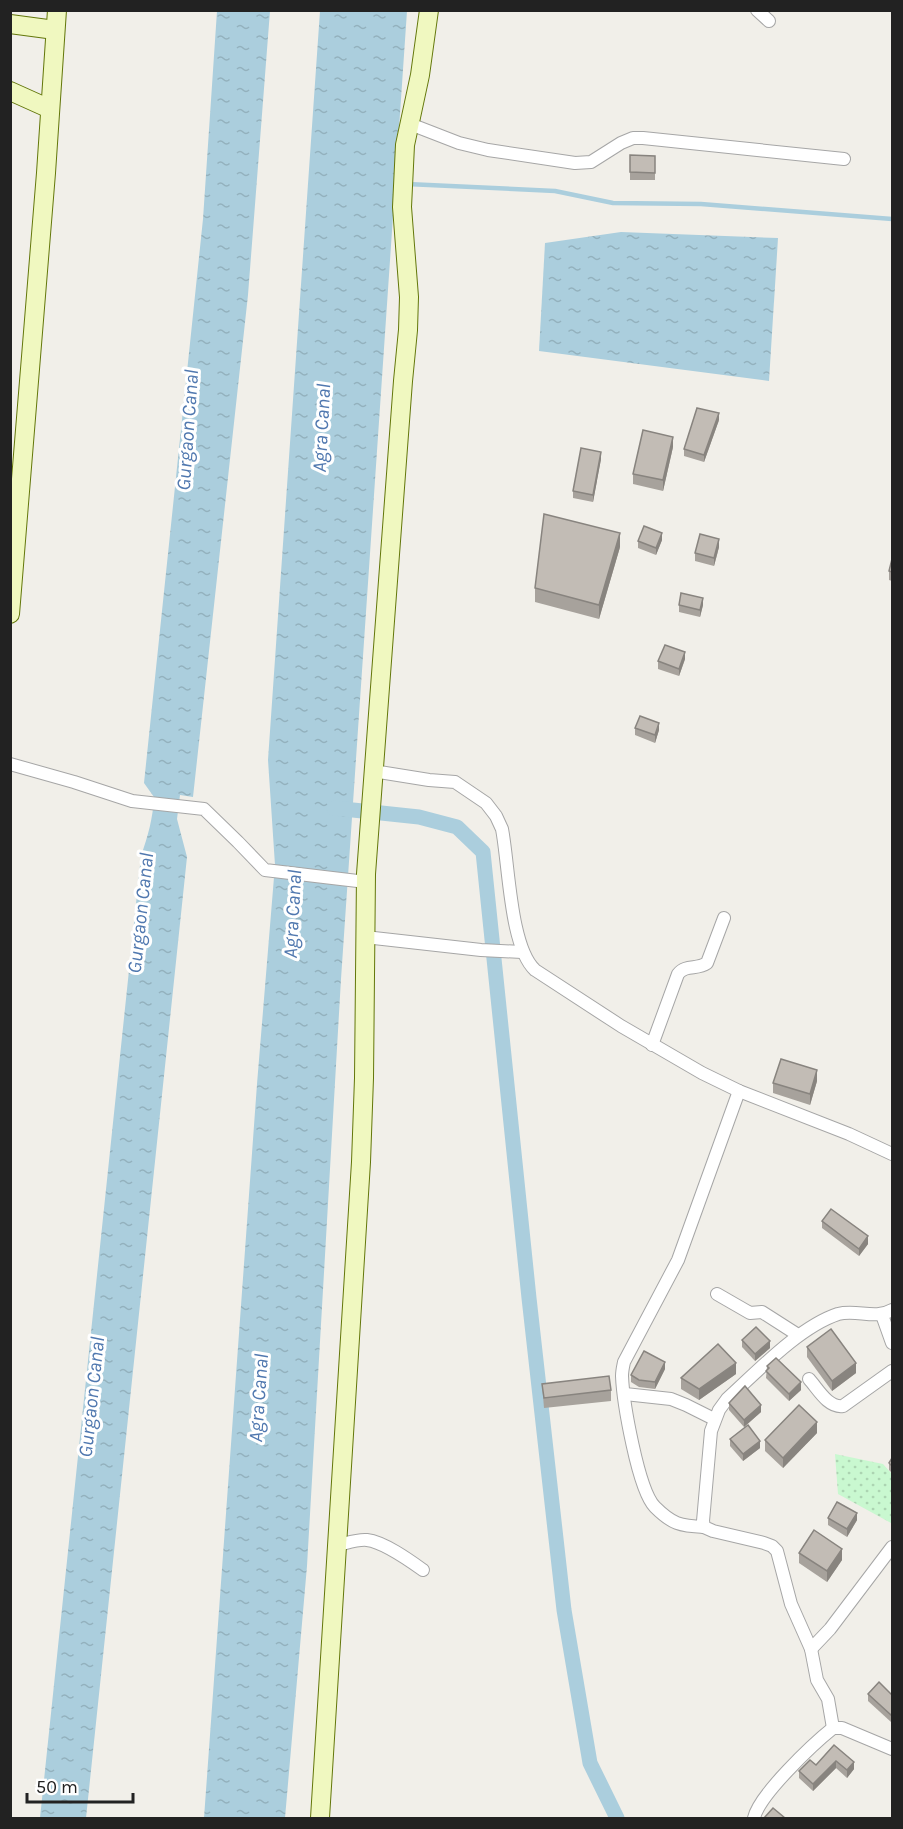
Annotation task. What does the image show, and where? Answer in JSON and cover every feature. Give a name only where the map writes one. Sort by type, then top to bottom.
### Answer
[{"type":"street","points":[[10,614],[57,10]]},
{"type":"street","points":[[320,1818],[361,1162],[369,817],[408,330],[409,297],[402,207],[405,145],[420,75],[429,10]]},
{"type":"street","points":[[757,10],[769,21]]},
{"type":"street","points":[[10,24],[56,30]]},
{"type":"street","points":[[10,91],[50,109]]},
{"type":"street","points":[[410,124],[459,143],[488,150],[575,163],[591,162],[633,138],[844,159]]},
{"type":"street","points":[[10,764],[132,801],[204,809],[265,870],[366,882]]},
{"type":"street","points":[[374,771],[455,782],[486,802],[502,829],[518,940],[528,964],[535,970],[652,1045],[738,1091],[849,1134],[892,1154]]},
{"type":"street","points":[[652,1045],[678,974],[685,968],[703,966],[706,963],[724,918]]},
{"type":"street","points":[[365,937],[481,950],[522,952]]},
{"type":"street","points":[[738,1091],[678,1260],[624,1362],[621,1374],[639,1474],[647,1497],[654,1506],[673,1522],[682,1526],[704,1527],[713,1532],[772,1546],[777,1551],[790,1604],[811,1649],[817,1680],[828,1699],[833,1728]]},
{"type":"street","points":[[717,1294],[750,1313],[762,1312],[798,1335]]},
{"type":"street","points":[[704,1527],[711,1431],[718,1410],[727,1399],[798,1335],[834,1316],[854,1312],[887,1313],[892,1343]]},
{"type":"street","points":[[809,1379],[833,1405],[843,1406],[892,1371]]},
{"type":"street","points":[[625,1394],[671,1399],[714,1419]]},
{"type":"street","points":[[338,1545],[363,1540],[373,1542],[402,1556],[423,1570]]},
{"type":"street","points":[[811,1649],[830,1629],[892,1546]]},
{"type":"street","points":[[754,1818],[763,1799],[817,1741],[833,1728],[842,1728],[892,1749]]},
{"type":"green space","points":[[835,1454],[883,1464],[892,1474],[891,1523],[838,1494]]},
{"type":"water","name":"Gurgaon Canal","points":[[217,11],[270,11],[248,295],[193,797],[180,795],[177,819],[187,857],[86,1818],[40,1818],[141,856],[150,827],[154,797],[144,783],[203,219]]},
{"type":"water","name":"Agra Canal","points":[[320,11],[407,11],[341,979],[307,1566],[285,1818],[204,1818],[275,865],[268,760]]},
{"type":"water","points":[[621,232],[778,238],[769,381],[539,351],[545,243]]},
{"type":"building","points":[[630,155],[655,156],[655,173],[630,172]]},
{"type":"building","points":[[697,408],[719,413],[704,455],[684,449]]},
{"type":"building","points":[[643,430],[673,437],[663,480],[633,474]]},
{"type":"building","points":[[581,448],[601,452],[593,495],[573,491]]},
{"type":"building","points":[[544,514],[620,533],[599,605],[535,588]]},
{"type":"building","points":[[644,526],[662,533],[656,548],[638,541]]},
{"type":"building","points":[[700,534],[719,539],[714,558],[695,553]]},
{"type":"building","points":[[681,593],[703,598],[700,610],[679,605]]},
{"type":"building","points":[[665,645],[685,652],[679,669],[658,661]]},
{"type":"building","points":[[640,716],[659,723],[655,735],[635,728]]},
{"type":"building","points":[[781,1059],[817,1070],[810,1094],[773,1083]]},
{"type":"building","points":[[831,1209],[868,1236],[859,1249],[822,1221]]},
{"type":"building","points":[[756,1327],[770,1341],[755,1354],[742,1340]]},
{"type":"building","points":[[831,1329],[856,1363],[832,1381],[807,1347]]},
{"type":"building","points":[[718,1344],[736,1363],[699,1389],[681,1378]]},
{"type":"building","points":[[644,1351],[665,1362],[655,1382],[639,1380],[631,1375]]},
{"type":"building","points":[[776,1358],[801,1382],[789,1394],[766,1371],[769,1368],[767,1366]]},
{"type":"building","points":[[609,1376],[611,1390],[544,1398],[542,1384]]},
{"type":"building","points":[[745,1386],[761,1405],[744,1420],[729,1403]]},
{"type":"building","points":[[799,1405],[817,1422],[783,1458],[765,1440]]},
{"type":"building","points":[[748,1425],[760,1441],[743,1454],[730,1439]]},
{"type":"building","points":[[837,1502],[857,1513],[847,1529],[828,1518]]},
{"type":"building","points":[[814,1530],[842,1549],[827,1571],[799,1553]]},
{"type":"building","points":[[879,1682],[892,1695],[891,1715],[868,1694]]},
{"type":"building","points":[[834,1745],[854,1762],[847,1770],[836,1761],[813,1784],[799,1771],[810,1760],[816,1765]]},
{"type":"building","points":[[773,1808],[785,1818],[764,1818]]},
{"type":"waterway","points":[[407,184],[555,191],[613,203],[701,204],[892,219]]},
{"type":"waterway","points":[[334,808],[419,817],[457,827],[483,852],[564,1610],[590,1763],[617,1818]]}]
